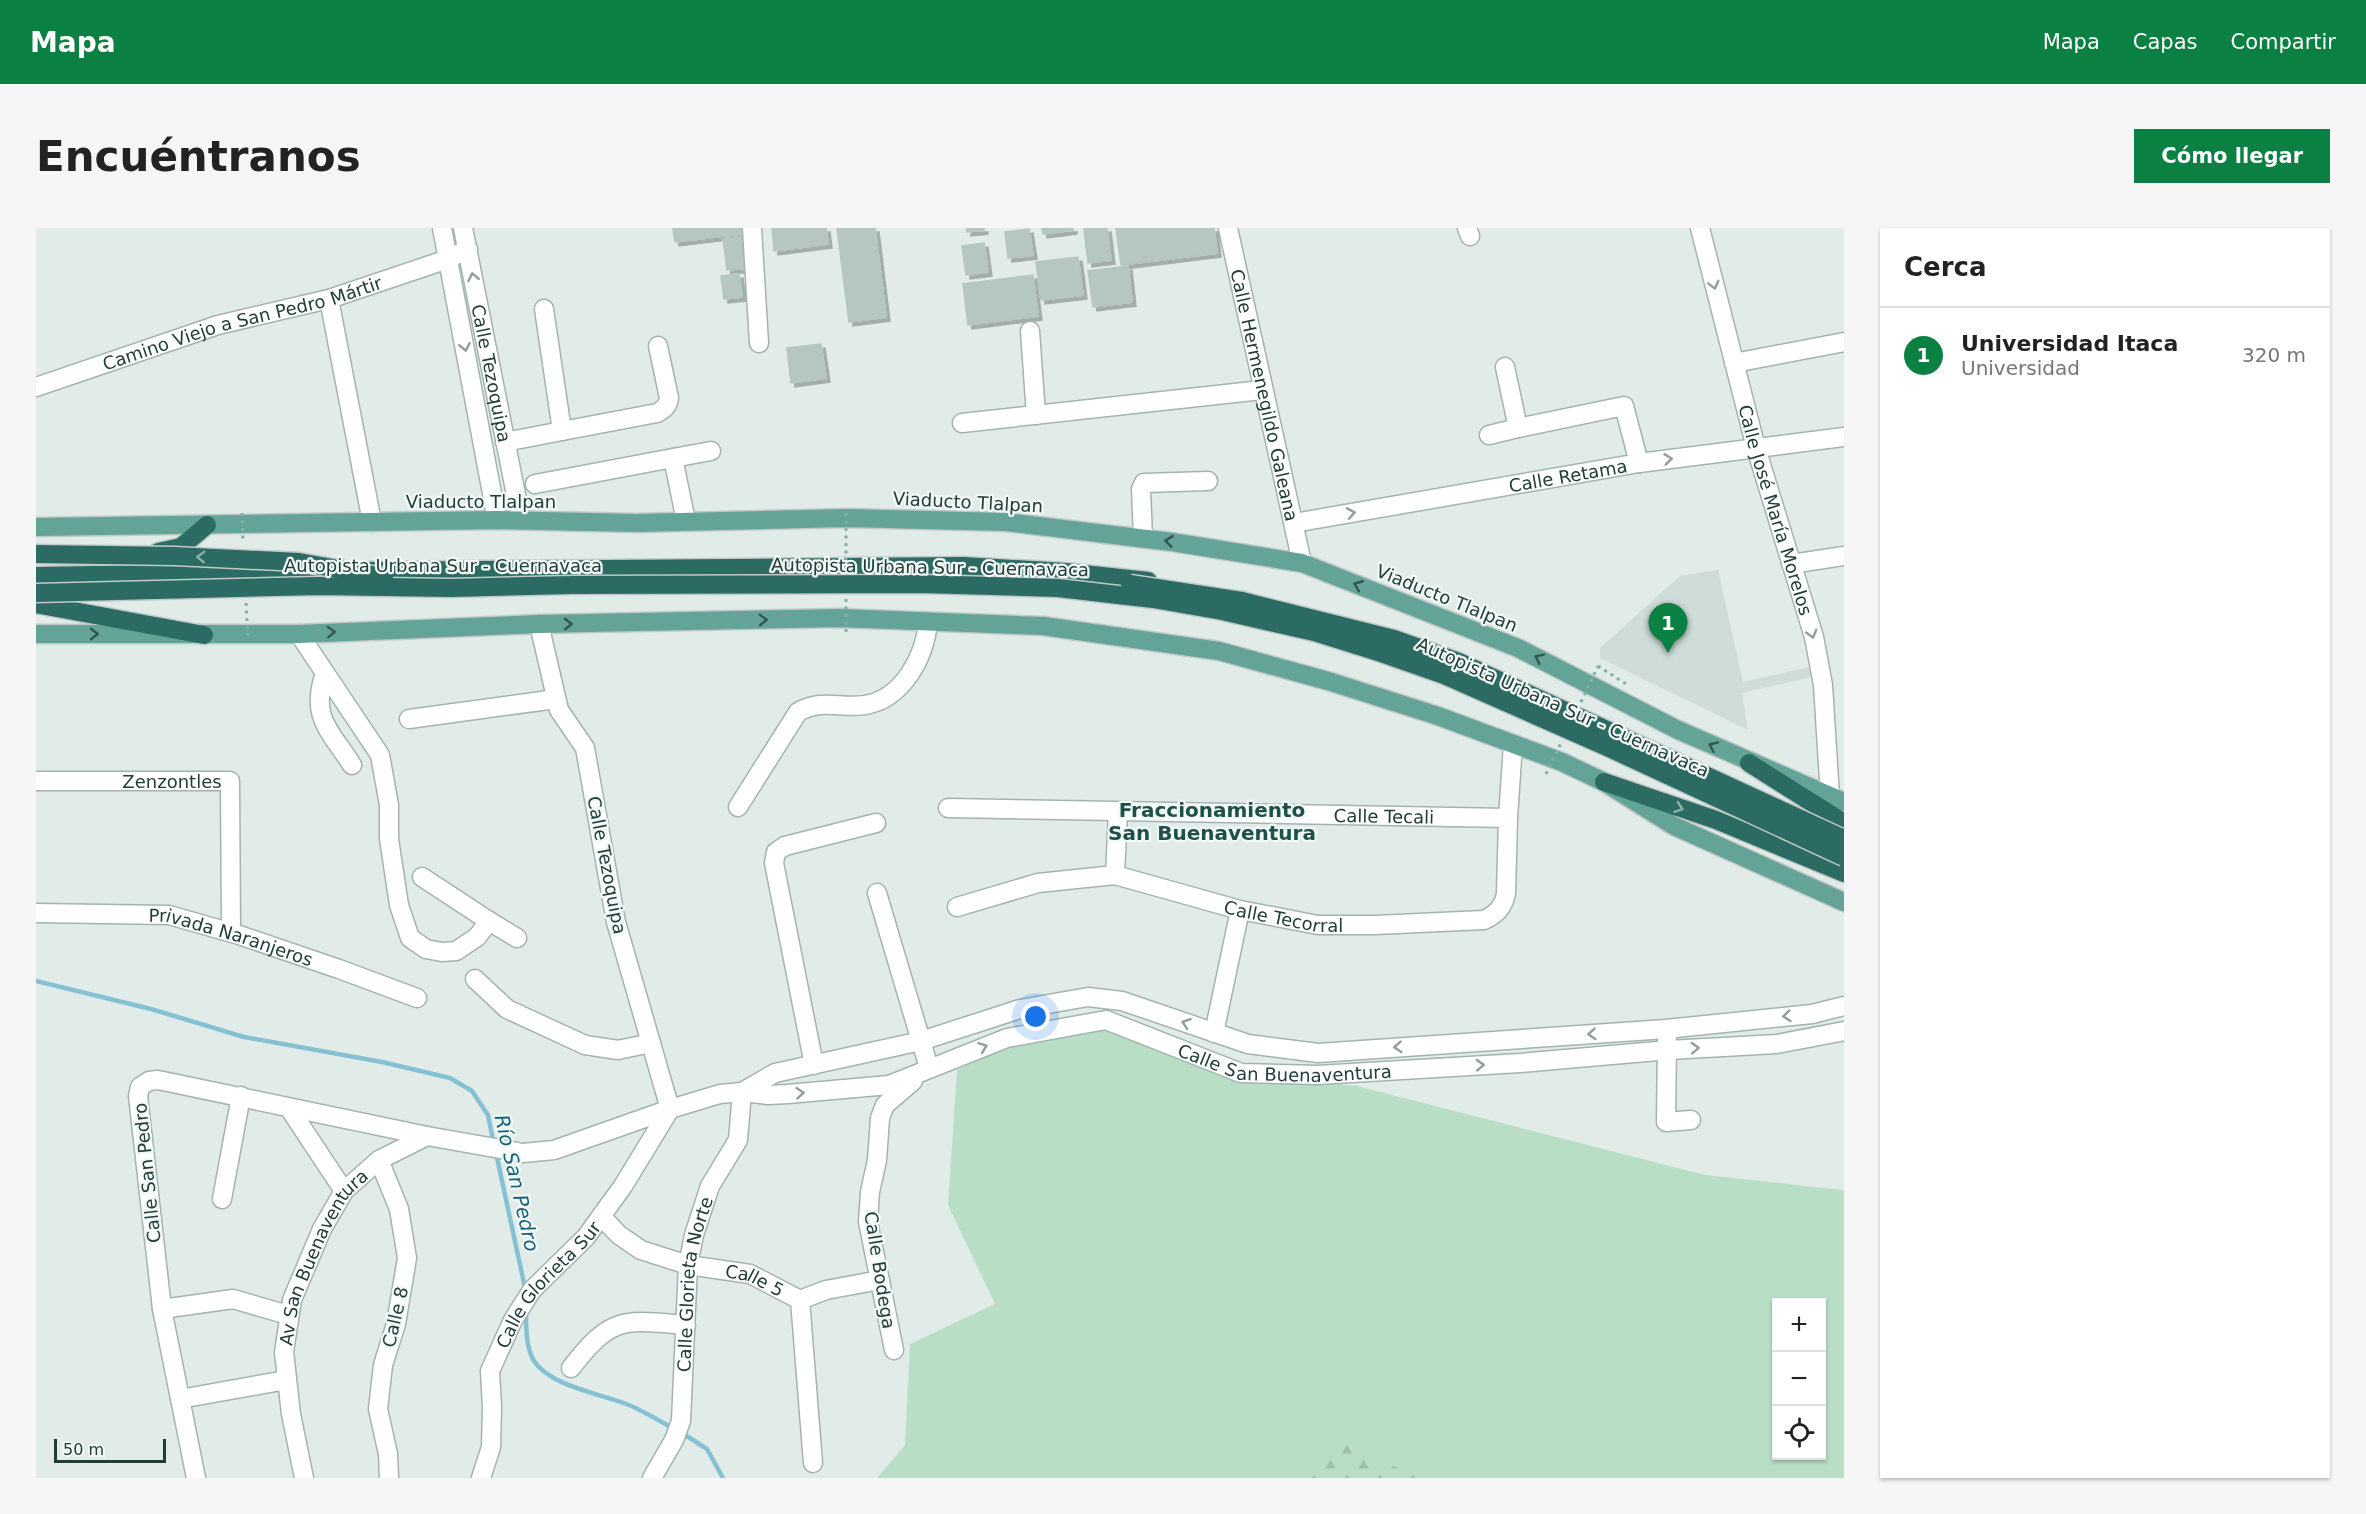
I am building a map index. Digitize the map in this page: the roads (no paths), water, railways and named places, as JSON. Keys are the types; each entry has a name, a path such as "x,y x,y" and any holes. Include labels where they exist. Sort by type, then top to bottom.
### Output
{"highway":[{"path":"36,566 166,552 180,547 207,525"},
{"path":"36,554 175,556 299,562 384,577"},
{"path":"36,576 172,572 963,566 1065,572 1165,583 1254,596 1394,636 1495,677 1844,838"},
{"name":"Autopista Urbana Sur - Cuernavaca","path":"36,581 924,573 1064,577 1155,586 1242,601 1394,639 1459,662 1844,838"},
{"name":"Autopista Urbana Sur - Cuernavaca","path":"36,593 318,586 451,588 572,585 921,584 1058,588 1153,599 1222,611 1314,632 1381,652 1444,675 1607,747 1844,859"},
{"path":"36,598 158,595 966,592 1047,594 1114,600 1256,625 1314,638 1465,690 1844,859"},
{"path":"36,604 204,635"},
{"path":"1749,763 1844,823"},
{"path":"1604,782 1716,820 1844,873"}],"main road":[{"name":"Viaducto Tlalpan","path":"36,527 497,520 637,523 846,518 1006,522 1143,538 1302,562 1518,648 1678,730 1749,763 1837,799"},
{"path":"36,634 299,634 539,624 840,618 1043,626 1219,651 1328,681 1438,716 1562,762 1604,782 1674,826 1844,902"}],"street":[{"name":"Calle Tezoquipa","path":"442,228 497,520"},
{"name":"Calle Tezoquipa","path":"463,228 521,520"},
{"path":"753,228 759,343"},
{"name":"Calle Hermenegildo Galeana","path":"1228,228 1262,390 1302,562"},
{"name":"Calle José María Morelos","path":"1700,228 1756,448 1814,637 1823,685 1837,799"},
{"name":"Camino Viejo a San Pedro Mártir","path":"36,387 218,326 329,299 448,259 468,249"},
{"path":"329,299 372,522"},
{"path":"544,309 562,431"},
{"path":"1030,331 1036,415"},
{"path":"1734,363 1844,342"},
{"path":"505,442 657,413 664,409 668,405 669,398 658,346"},
{"path":"1506,367 1518,428"},
{"path":"962,423 1262,390"},
{"path":"1489,435 1624,406 1639,463"},
{"name":"Calle Retama","path":"1294,523 1639,463 1844,437"},
{"path":"534,484 711,451"},
{"path":"673,458 686,521"},
{"path":"1143,538 1141,489 1144,483 1208,481"},
{"path":"1791,564 1844,556"},
{"path":"738,807 798,712 811,705 866,705 891,694 916,664 926,640 928,622"},
{"name":"Calle Tezoquipa","path":"539,624 559,710 585,748 616,921 670,1109"},
{"path":"299,634 380,755 389,804 389,839 399,905 410,938 426,949 442,952 456,951 477,937 489,921"},
{"path":"325,673 318,694 320,715 352,765"},
{"path":"409,718 556,699"},
{"path":"1508,818 1514,744"},
{"name":"Zenzontles","path":"36,781 230,781 231,933"},
{"name":"Calle Tecali","path":"948,808 1508,818"},
{"path":"957,907 1038,883 1115,875 1118,812"},
{"name":"Calle Tecorral","path":"1115,875 1240,910 1318,925 1484,920 1494,915 1504,904 1508,818"},
{"path":"814,1065 774,863 776,852 785,846 876,823"},
{"path":"422,877 517,938"},
{"path":"877,893 929,1068"},
{"name":"Calle San Buenaventura","path":"1214,1033 1240,910"},
{"name":"Privada Naranjeros","path":"36,913 169,915 339,969 417,998"},
{"path":"475,979 507,1010 585,1045 618,1050 651,1043"},
{"name":"Calle San Buenaventura","path":"741,1092 775,1073 921,1041 1020,1009 1088,997 1122,1001 1248,1044 1318,1053 1666,1029 1812,1014 1844,1006"},
{"path":"1812,1014 1842,1034"},
{"name":"Calle San Buenaventura","path":"670,1109 720,1095 741,1092 768,1095 889,1084 1007,1038 1106,1020 1241,1073 1318,1075 1777,1044 1842,1034"},
{"path":"1666,1029 1669,1050 1666,1122 1691,1120"},
{"name":"Calle Bodega","path":"894,1350 868,1222 870,1192 877,1160 880,1118 885,1105 929,1068"},
{"name":"Calle San Pedro","path":"196,1478 162,1309 138,1096 140,1087 149,1081 158,1080 427,1136"},
{"name":"Calle Glorieta Norte","path":"652,1478 674,1440 681,1421 688,1265 694,1235 710,1186 738,1140 741,1092"},
{"path":"222,1199 241,1096"},
{"path":"289,1108 344,1191"},
{"path":"427,1136 523,1153 554,1150 670,1109"},
{"name":"Calle Glorieta Sur","path":"481,1478 491,1447 490,1371 513,1320 532,1290 586,1237 623,1186 670,1109"},
{"name":"Av San Buenaventura","path":"304,1478 286,1380 284,1352 292,1300 322,1229 344,1191 379,1160 427,1136"},
{"name":"Calle 8","path":"379,1160 399,1209 407,1258 396,1324 383,1365 378,1409 388,1454 389,1478"},
{"name":"Calle 5","path":"601,1216 620,1235 641,1250 688,1265 750,1274 800,1300 826,1290 880,1280"},
{"path":"162,1309 233,1299 288,1315"},
{"path":"800,1300 813,1463"},
{"path":"571,1368 586,1348 612,1326 635,1321 686,1325"},
{"path":"180,1399 286,1380"}],"waterway":[{"name":"Río San Pedro","path":"36,981 151,1009 244,1037 382,1062 450,1078 472,1091 488,1115 494,1145"},
{"name":"Río San Pedro","path":"496,1153 525,1288"},
{"name":"Río San Pedro","path":"526,1312 529,1350 534,1361 542,1370 578,1389 629,1405 674,1429"},
{"name":"Río San Pedro","path":"682,1433 707,1449 723,1478"}],"place":[{"name":"Universidad Itaca","path":"1668,653"}],"district":[{"name":"Fraccionamiento San Buenaventura","path":"1212,822"}]}
